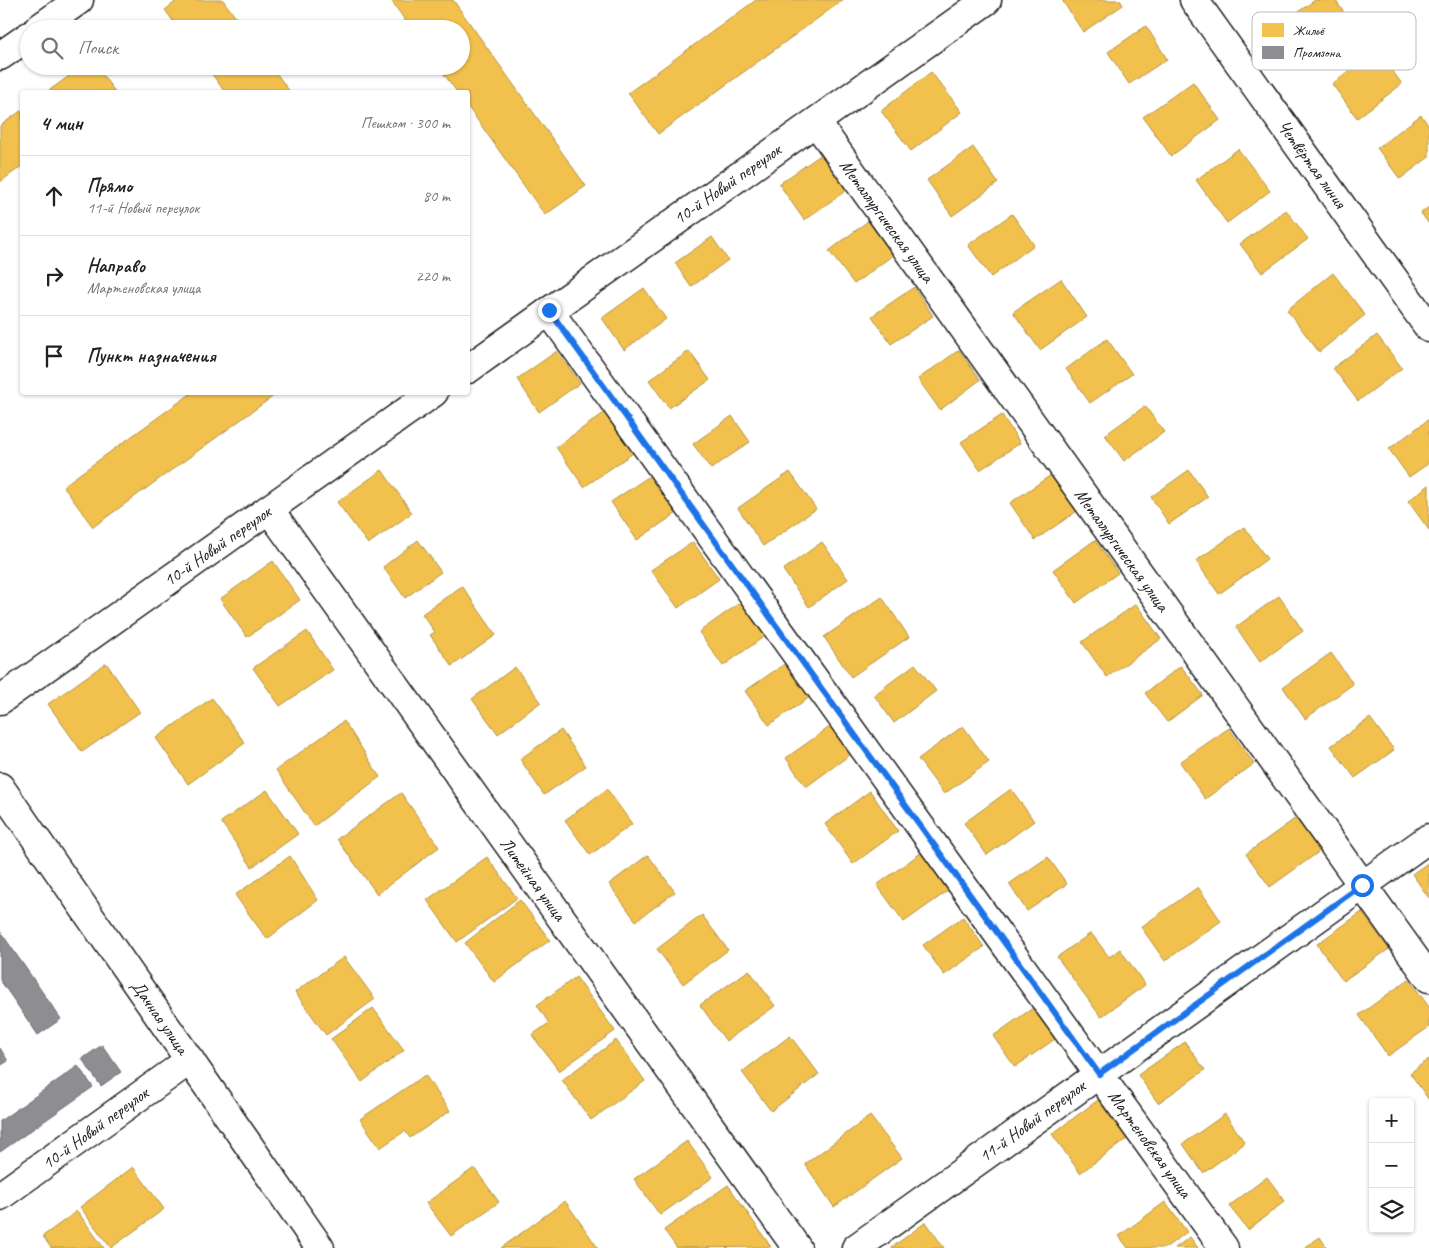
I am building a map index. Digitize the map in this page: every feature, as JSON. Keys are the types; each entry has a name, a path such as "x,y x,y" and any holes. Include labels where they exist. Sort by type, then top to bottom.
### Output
{"street":[{"path":"51,20 79,0"},
{"name":"10-й Новый переулок","path":"470,368 987,0"},
{"name":"Четвёртая линия","path":"1194,0 1429,328"},
{"path":"0,56 20,42"},
{"name":"Металлургическая улица","path":"816,122 1429,978"},
{"name":"Мартеновская улица","path":"549,310 1224,1248"},
{"name":"10-й Новый переулок","path":"0,700 430,395"},
{"name":"Литейная улица","path":"269,509 797,1248"},
{"name":"Дачная улица","path":"0,787 320,1248"},
{"name":"11-й Новый переулок","path":"856,1248 1429,838"},
{"name":"10-й Новый переулок","path":"0,1196 190,1060"}],"building: Жильё":[{"path":"178,0 223,0 237,20 172,20 165,10"},
{"path":"391,0 453,0 467,20 405,20"},
{"path":"756,0 843,0 658,134 628,93"},
{"path":"1062,0 1120,0 1123,5 1083,32"},
{"path":"1315,0 1335,0 1344,12 1298,12"},
{"path":"470,24 586,186 545,215 470,110 470,90 456,90 445,75 470,75"},
{"path":"1146,26 1167,59 1129,84 1108,52"},
{"path":"1351,70 1392,70 1402,84 1357,118 1332,84"},
{"path":"931,72 962,112 911,151 881,111"},
{"path":"71,75 103,75 114,90 50,90"},
{"path":"213,75 278,75 289,90 224,90"},
{"path":"1193,82 1220,120 1171,156 1143,117"},
{"path":"20,111 20,167 0,182 0,126"},
{"path":"1421,115 1429,126 1429,157 1400,179 1377,148"},
{"path":"973,147 998,183 952,216 927,180"},
{"path":"1238,149 1270,191 1227,223 1196,180"},
{"path":"822,154 847,190 804,220 779,184"},
{"path":"1429,207 1429,224 1421,213"},
{"path":"1286,210 1308,239 1262,273 1240,244"},
{"path":"1012,214 1034,245 991,277 968,245"},
{"path":"868,221 893,255 854,284 829,251"},
{"path":"712,237 728,260 691,287 675,263"},
{"path":"1333,273 1365,315 1319,352 1287,310"},
{"path":"1061,279 1087,317 1040,350 1013,312"},
{"path":"914,287 933,316 891,344 872,316"},
{"path":"644,288 666,319 624,350 602,318"},
{"path":"1377,335 1402,368 1358,401 1333,368"},
{"path":"1107,339 1132,374 1090,403 1066,369"},
{"path":"959,350 980,380 940,410 918,379"},
{"path":"557,351 580,383 539,412 517,379"},
{"path":"689,351 710,380 669,408 649,380"},
{"path":"189,395 275,395 93,527 63,486"},
{"path":"1145,406 1164,432 1124,461 1105,435"},
{"path":"607,411 636,451 584,487 556,447"},
{"path":"1002,415 1020,443 980,470 961,442"},
{"path":"732,416 750,442 711,469 693,444"},
{"path":"1429,419 1429,463 1409,477 1389,449"},
{"path":"382,470 412,513 368,544 337,502"},
{"path":"1189,470 1208,497 1169,524 1151,497"},
{"path":"790,472 816,509 763,546 738,508"},
{"path":"651,475 677,513 637,540 611,502"},
{"path":"1051,475 1077,511 1035,540 1010,503"},
{"path":"1429,485 1429,530 1408,501"},
{"path":"1244,527 1267,559 1219,594 1196,561"},
{"path":"418,540 441,572 405,598 383,567"},
{"path":"1095,540 1118,573 1076,603 1053,570"},
{"path":"693,542 719,579 678,608 651,570"},
{"path":"822,542 848,579 809,607 783,570"},
{"path":"273,561 300,600 247,637 220,599"},
{"path":"462,586 496,635 452,666 430,635 435,632 422,614"},
{"path":"1279,596 1303,631 1260,662 1236,627"},
{"path":"882,597 909,637 851,677 824,637"},
{"path":"741,602 765,636 723,666 699,632"},
{"path":"1136,604 1161,639 1107,677 1082,642"},
{"path":"307,631 333,670 280,706 253,668"},
{"path":"1331,653 1353,684 1305,719 1283,687"},
{"path":"106,663 140,712 82,752 48,704"},
{"path":"786,663 810,697 769,725 745,691"},
{"path":"915,664 936,691 894,723 874,695"},
{"path":"1181,666 1203,695 1167,722 1145,693"},
{"path":"515,667 541,702 498,734 472,699"},
{"path":"212,698 245,743 188,784 156,738"},
{"path":"1370,718 1394,750 1355,778 1331,746"},
{"path":"344,721 380,777 314,826 276,770"},
{"path":"831,726 851,754 806,787 786,758"},
{"path":"963,726 989,762 944,794 918,759"},
{"path":"1229,728 1254,764 1205,799 1180,762"},
{"path":"561,730 586,766 544,795 520,759"},
{"path":"607,789 632,824 590,855 565,820"},
{"path":"1011,789 1034,821 987,855 964,823"},
{"path":"267,790 298,834 252,867 221,822"},
{"path":"870,791 898,831 853,864 825,824"},
{"path":"401,793 439,847 377,894 337,839"},
{"path":"1296,818 1320,851 1270,887 1246,854"},
{"path":"922,852 949,890 904,922 877,885"},
{"path":"648,855 675,892 636,921 609,884"},
{"path":"290,856 318,900 267,939 235,895"},
{"path":"487,857 517,898 457,942 427,900"},
{"path":"1048,857 1067,884 1027,911 1009,884"},
{"path":"1429,862 1429,898 1412,874"},
{"path":"1198,887 1221,921 1165,961 1141,927"},
{"path":"520,900 550,940 494,982 465,943"},
{"path":"1362,912 1389,949 1343,981 1317,944"},
{"path":"702,915 728,950 683,984 657,949"},
{"path":"963,917 984,947 944,975 923,945"},
{"path":"1091,933 1109,957 1120,949 1145,985 1101,1017 1057,957"},
{"path":"344,957 375,999 326,1035 295,992"},
{"path":"749,970 775,1006 726,1041 700,1005"},
{"path":"576,977 615,1031 559,1071 532,1035 549,1023 537,1005"},
{"path":"1409,979 1429,1007 1429,1027 1388,1056 1359,1015"},
{"path":"373,1008 404,1050 362,1082 331,1039"},
{"path":"1033,1008 1055,1039 1015,1067 993,1036"},
{"path":"790,1036 819,1074 771,1111 742,1072"},
{"path":"616,1040 645,1081 591,1120 562,1080"},
{"path":"1185,1042 1205,1070 1158,1103 1138,1075"},
{"path":"1429,1059 1429,1100 1410,1073"},
{"path":"425,1075 450,1111 410,1138 405,1131 380,1148 360,1119"},
{"path":"1098,1100 1127,1139 1080,1173 1052,1134"},
{"path":"1225,1114 1245,1143 1203,1173 1183,1144"},
{"path":"870,1116 902,1158 834,1207 805,1164"},
{"path":"687,1141 713,1177 660,1215 634,1179"},
{"path":"133,1167 164,1209 111,1248 80,1207"},
{"path":"474,1168 499,1202 451,1236 426,1203"},
{"path":"1267,1177 1285,1201 1248,1230 1229,1206"},
{"path":"728,1185 771,1247 677,1248 664,1230"},
{"path":"565,1201 598,1248 501,1248"},
{"path":"1165,1202 1187,1232 1165,1248 1128,1248 1119,1236"},
{"path":"77,1211 104,1248 51,1248 43,1236"},
{"path":"926,1222 944,1248 891,1248"},
{"path":"1190,1237 1198,1248 1175,1248"},
{"path":"1320,1237 1327,1248 1304,1248"}],"building: Промзона":[{"path":"0,931 61,1019 38,1035 0,980"},
{"path":"102,1045 121,1072 101,1086 82,1059"},
{"path":"0,1048 8,1061 0,1066"},
{"path":"78,1066 93,1087 0,1152 0,1121"}],"route":[{"path":"549,310 1099,1074 1362,885"}]}
